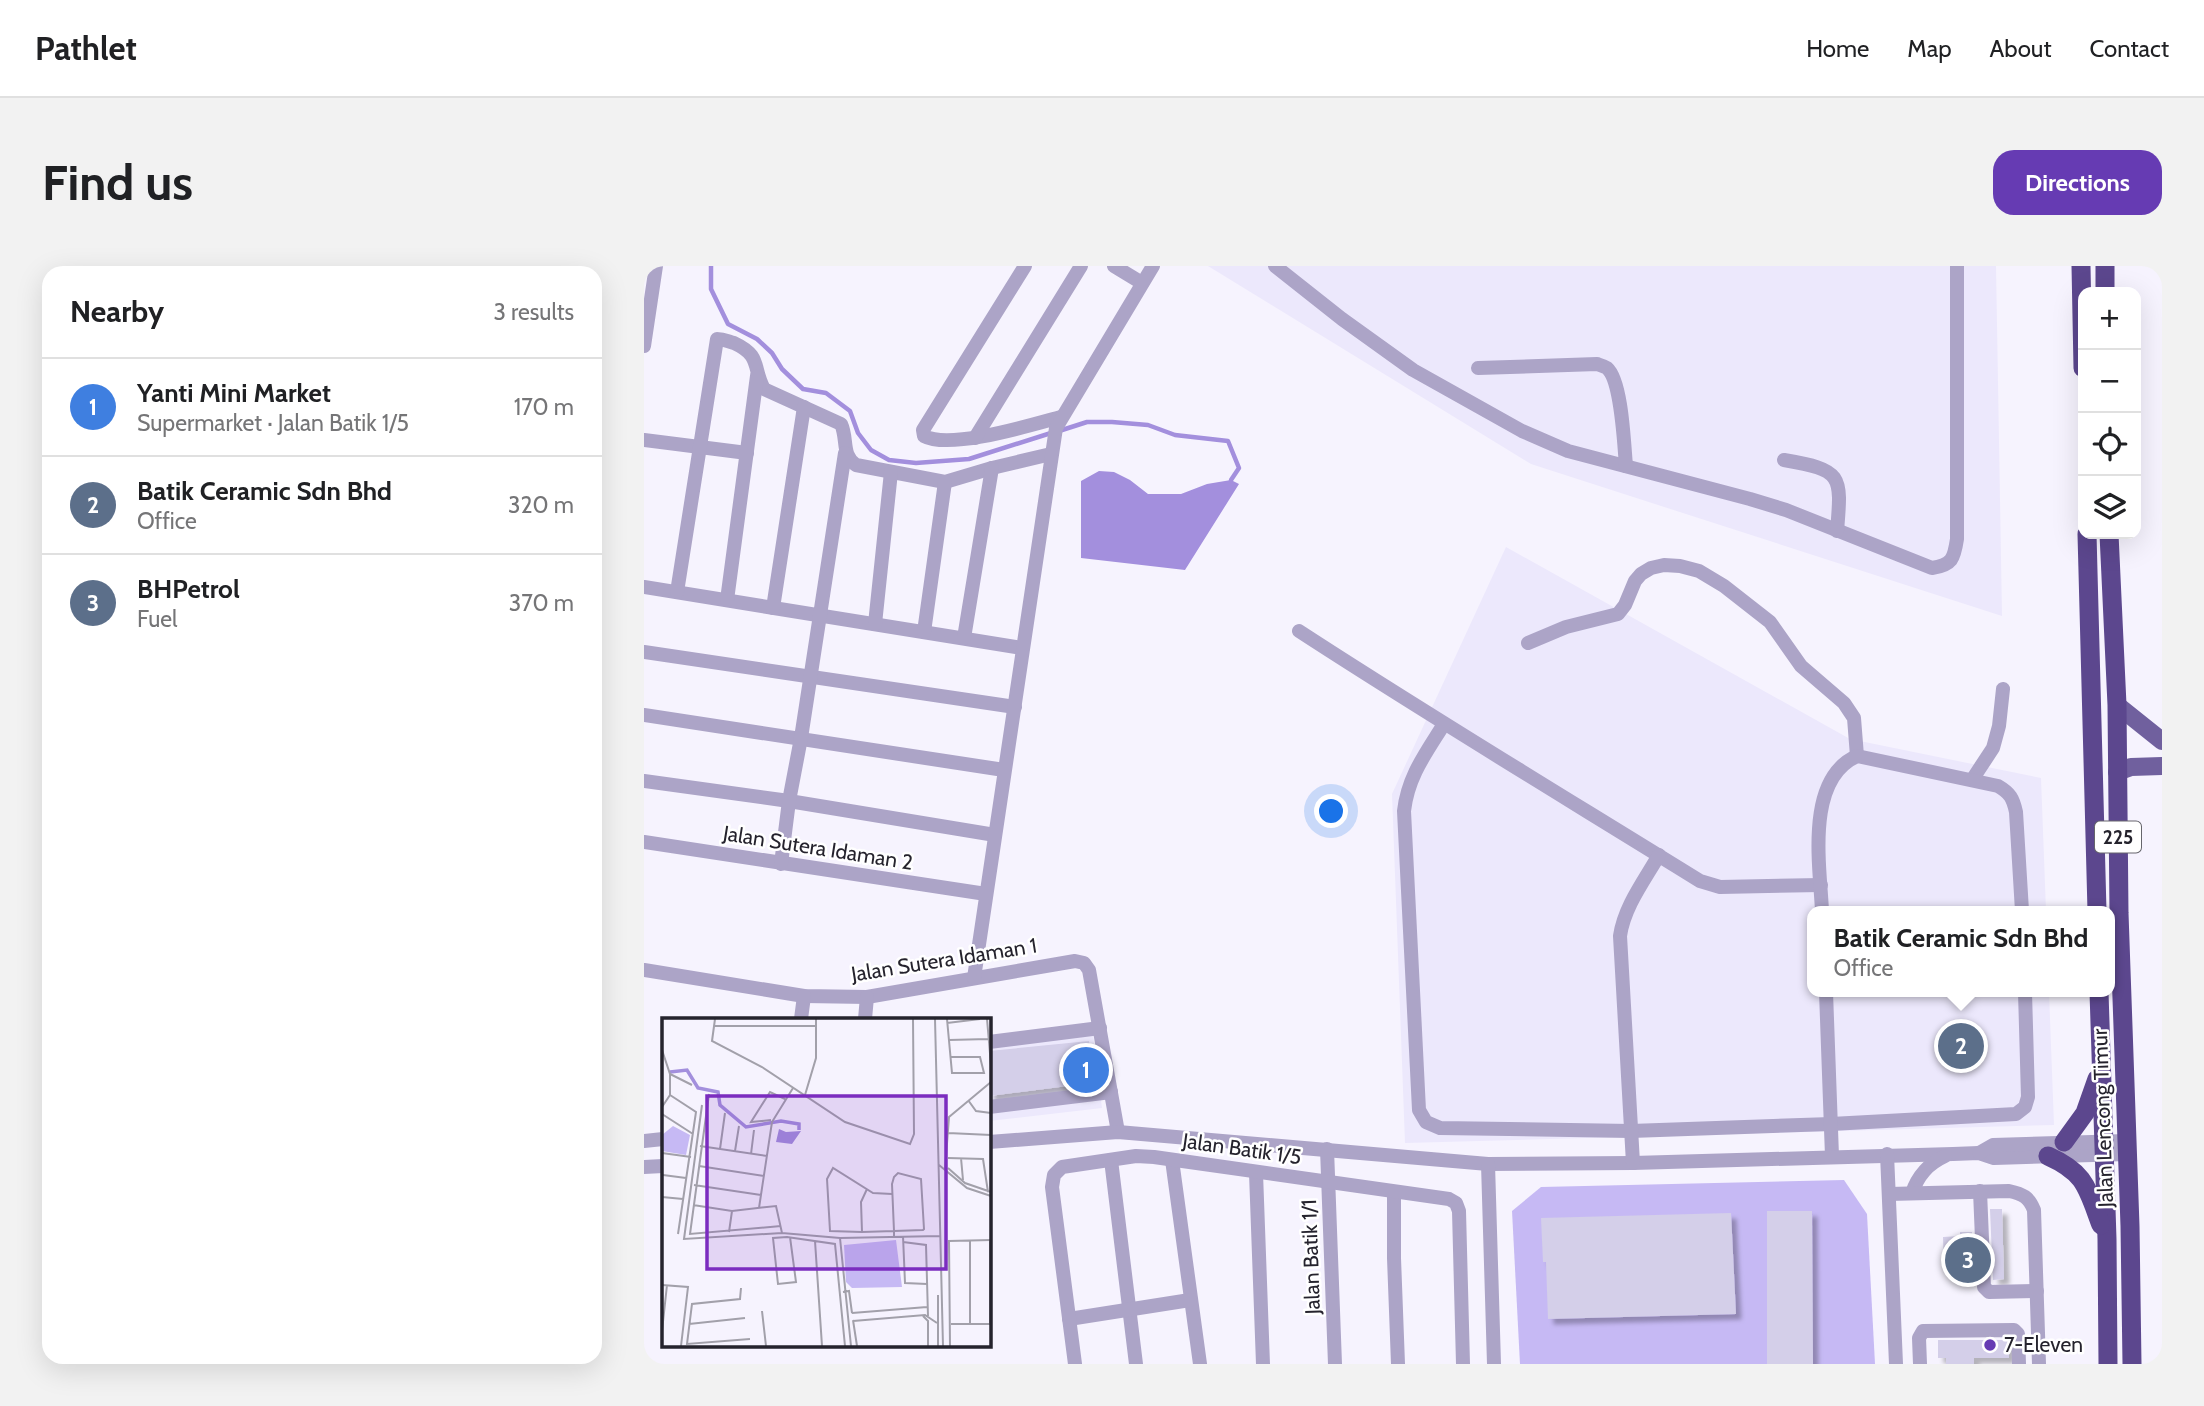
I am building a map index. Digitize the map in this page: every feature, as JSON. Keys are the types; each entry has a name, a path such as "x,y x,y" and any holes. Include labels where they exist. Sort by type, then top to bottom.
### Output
{"highway":[{"path":"2081,266 2083,350"},
{"path":"2105,266 2105,287"},
{"name":"225","path":"2087,539 2096,906"},
{"name":"Jalan Lencong Timur","path":"2109,539 2117,705 2132,1364"},
{"name":"Jalan Lencong Timur","path":"2099,997 2108,1364"},
{"path":"2064,1142 2085,1113 2101,1069"},
{"path":"2048,1156 2076,1172 2090,1196 2107,1239"}],"main road":[{"path":"2117,705 2160,735"},
{"path":"2117,772 2131,767 2162,766"}],"street":[{"path":"644,346 656,266"},
{"path":"1025,266 923,430 923,436 930,440 1055,435"},
{"path":"975,439 1081,266"},
{"path":"1114,266 1142,283"},
{"path":"974,978 1055,435 1153,266"},
{"path":"1275,266 1413,370 1522,431 1568,451 1751,499 1932,568 1945,566 1951,560 1957,539 1957,266"},
{"path":"677,592 717,339 722,338 751,354 764,389 841,424 843,430 845,453 781,863"},
{"path":"1478,368 1597,364 1605,367 1612,375 1620,402 1626,466"},
{"path":"727,600 758,373"},
{"path":"773,608 804,407"},
{"path":"845,453 856,465 945,482 992,468 1055,435"},
{"path":"644,440 747,453"},
{"path":"1784,460 1825,468 1837,480 1840,496 1837,531"},
{"path":"964,638 992,468"},
{"path":"875,624 891,472"},
{"path":"925,632 945,482"},
{"path":"1528,643 1566,627 1618,614 1625,605 1635,581 1651,568 1664,565 1699,571 1724,586 1770,622 1801,667 1844,703 1854,718 1857,756"},
{"path":"644,587 1023,648"},
{"path":"1299,631 1444,724 1700,881 1720,887 1821,885"},
{"path":"644,652 1015,707"},
{"path":"1972,780 1993,748 1999,726 2003,689"},
{"path":"644,715 1004,770"},
{"path":"1444,724 1412,776 1406,792 1404,811 1419,1110 1426,1122 1440,1128 1631,1131 2016,1114 2025,1107 2028,1097 2025,997"},
{"path":"1822,906 1819,826 1821,806 1839,768 1857,756 1998,786 2012,796 2021,862 2022,906"},
{"path":"644,781 789,801 995,835"},
{"name":"Jalan Sutera Idaman 2","path":"644,842 986,894"},
{"path":"1633,1163 1620,936 1626,912 1659,855"},
{"name":"Jalan Sutera Idaman 1","path":"644,970 804,996 867,997 1075,961 1084,963 1089,970 1100,1028"},
{"path":"801,1018 804,996"},
{"path":"865,1018 867,997"},
{"path":"1826,997 1832,1156"},
{"path":"990,1042 1100,1028 1118,1132"},
{"path":"990,1107 1111,1092"},
{"path":"990,1142 1118,1132 1488,1164 1633,1163 1887,1154 1979,1153 1994,1158 2127,1148"},
{"path":"644,1141 662,1139"},
{"path":"1979,1153 1993,1145 2064,1142 2103,1148"},
{"name":"Jalan Batik 1/1","path":"1327,1149 1335,1364"},
{"path":"1887,1154 1896,1364"},
{"path":"1912,1193 1925,1168 1953,1154"},
{"name":"Jalan Batik 1/5","path":"1074,1364 1052,1187 1054,1175 1062,1167 1136,1156 1449,1199 1459,1211 1463,1364"},
{"path":"1111,1160 1136,1364"},
{"path":"1172,1160 1200,1364"},
{"path":"1488,1164 1494,1364"},
{"path":"644,1167 662,1166"},
{"path":"1256,1172 1263,1364"},
{"path":"1980,1191 1983,1287 1989,1292 2037,1291"},
{"path":"1889,1194 2009,1191 2029,1199 2034,1210 2039,1364"},
{"path":"1394,1192 1398,1364"},
{"path":"1069,1319 1190,1300"},
{"path":"1920,1364 1919,1338 1923,1331 2014,1329 2018,1334 2019,1364"}],"shaded area":[{"path":"1208,266 1996,266 2002,616 1531,464"},
{"path":"1099,471 1114,472 1148,494 1181,494 1207,484 1231,480 1239,484 1185,570 1081,558 1081,481"},
{"path":"1506,547 1850,739 2041,778 2046,906 1807,906 1807,997 2049,997 2054,1125 1405,1143 1392,794"},
{"path":"1093,1034 1102,1108 990,1121 990,1046"},
{"path":"1844,1180 1867,1214 1875,1364 1520,1364 1512,1211 1541,1187"}],"building":[{"path":"1089,1041 1093,1074 1083,1084 990,1096 990,1051"},
{"path":"1990,1209 2002,1209 2004,1279 1993,1280"},
{"path":"1767,1211 1812,1211 1813,1364 1767,1364"},
{"path":"1731,1213 1736,1314 1548,1319 1541,1218"},
{"path":"1960,1232 1972,1232 1973,1263 1961,1263 1961,1268 1944,1269 1943,1237 1960,1236"},
{"path":"1938,1340 2009,1340 2009,1358 1974,1358 1974,1364 1946,1364 1946,1358 1938,1358"}],"waterway":[{"path":"711,266 711,289 728,324 757,339 803,389 826,393 850,411 858,433 871,450 889,460 916,463 969,459 1051,433"},
{"path":"1059,431 1087,422 1112,422 1148,425 1175,435 1228,441 1239,468 1231,480"}],"place":[{"name":"Batik Ceramic Sdn Bhd","path":"1961,1046"},
{"name":"Yanti Mini Market","path":"1086,1070"},
{"name":"BHPetrol","path":"1968,1260"},
{"name":"7-Eleven","path":"1990,1345"}]}
